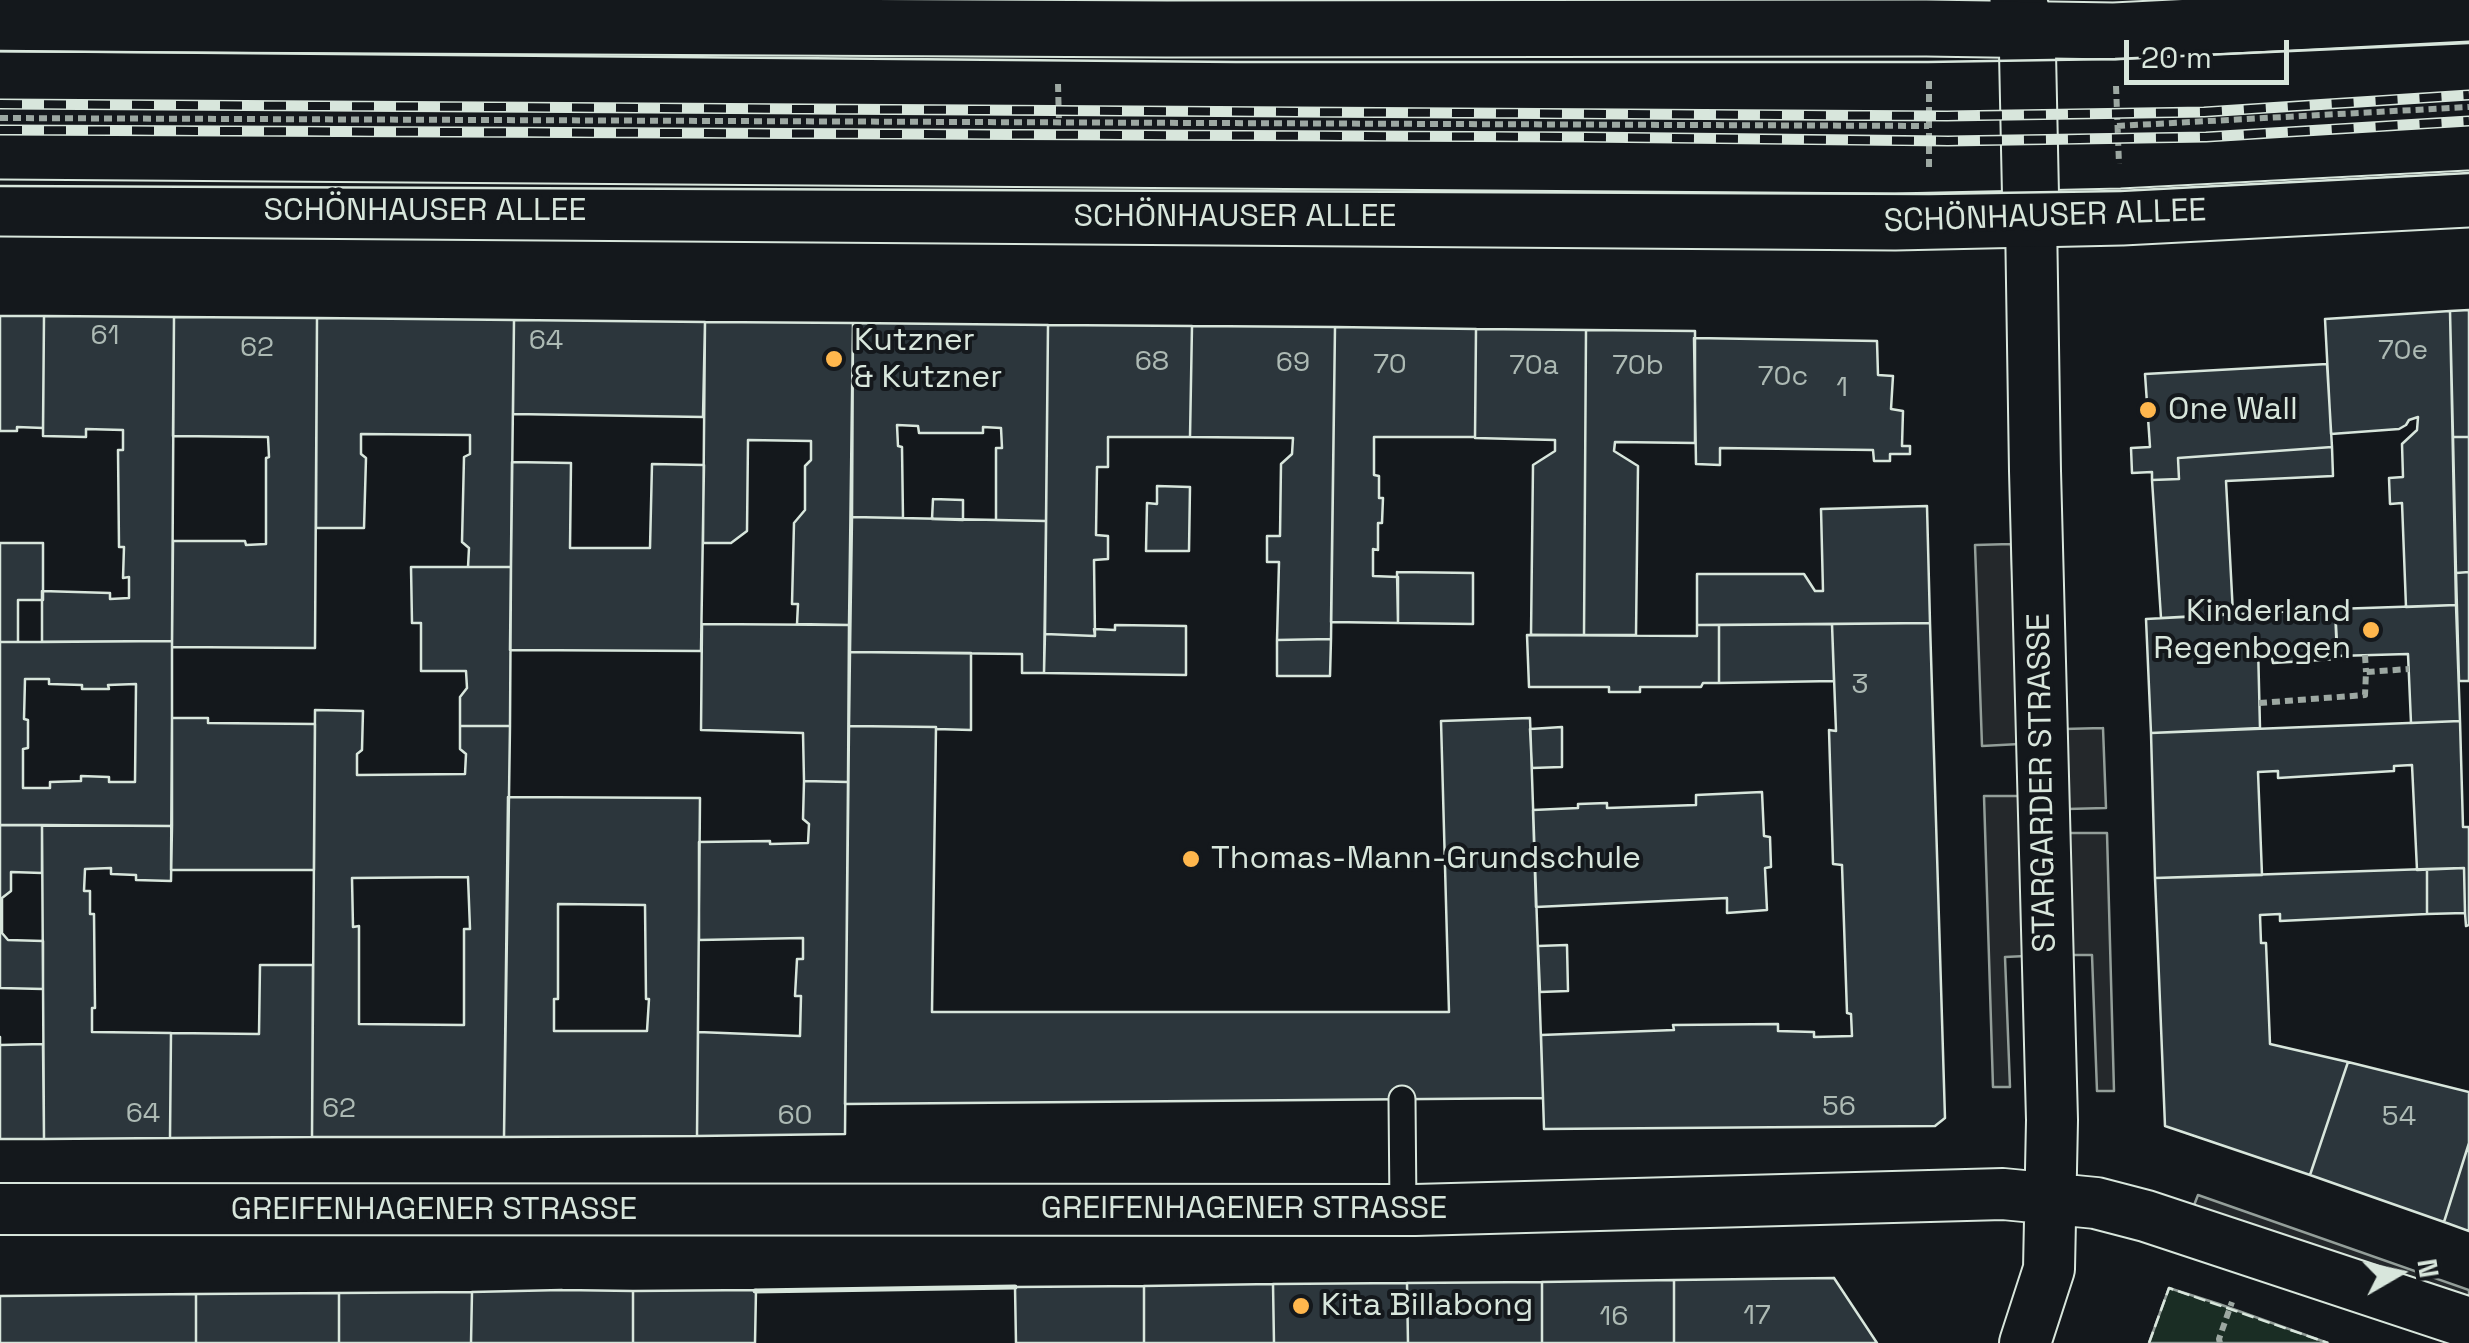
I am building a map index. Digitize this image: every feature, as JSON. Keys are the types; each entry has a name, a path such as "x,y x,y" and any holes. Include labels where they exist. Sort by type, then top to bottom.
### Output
{"main road":[{"path":"0,23 1167,14 2023,15 2153,30 2469,13"},
{"path":"2023,15 2031,220"},
{"name":"SCHÖNHAUSER ALLEE","path":"0,208 1895,222 2031,220 2469,199"}],"street":[{"name":"STARGARDER STRASSE","path":"2024,1343 2049,1269 2052,1120 2031,220"},
{"name":"GREIFENHAGENER STRASSE","path":"0,1208 1403,1210 2003,1194 2096,1203 2182,1227 2469,1322"}],"lane":[{"path":"1402,1099 1403,1210"}],"path":[{"path":"1058,74 1058,123"},
{"path":"1928,74 1929,178"},
{"path":"2116,75 2119,174"},
{"path":"2117,126 2469,107"},
{"path":"0,118 1929,126"},
{"path":"2259,703 2365,695 2365,655"},
{"path":"2366,672 2409,669"},
{"path":"2220,1343 2230,1308"}],"green space":[{"path":"2169,1288 2219,1304 2328,1343 2149,1343"}],"shaded area":[{"path":"2011,544 2020,744 1982,746 1975,545"},
{"path":"2103,728 2106,808 2067,809 2064,729"},
{"path":"1984,796 2020,796 2026,956 2005,957 2010,1087 1993,1087"},
{"path":"2068,833 2107,833 2114,1091 2097,1091 2092,955 2071,955"},
{"path":"2198,1195 2469,1290 2469,1310 2191,1213"}],"building":[{"path":"2469,310 2469,437 2453,437 2450,311"},
{"path":"2450,311 2456,605 2406,607 2402,503 2390,504 2389,478 2403,477 2402,444 2417,430 2418,417 2399,429 2331,434 2325,319"},
{"path":"0,316 44,316 43,428 0,431"},
{"path":"44,316 174,317 172,641 42,642 42,591 110,593 110,599 129,598 129,577 123,578 124,547 119,547 118,450 123,450 123,430 86,429 86,437 43,436"},
{"path":"174,317 317,318 315,648 172,647 173,541 266,544 269,457 268,437 173,436"},
{"path":"317,318 514,320 511,567 468,567 469,548 462,542 464,457 470,454 470,435 361,434 361,454 366,458 364,528 316,528"},
{"path":"514,320 705,322 703,417 513,414"},
{"path":"705,322 853,323 849,625 797,624 798,604 792,604 794,523 805,510 805,466 811,460 811,441 748,440 747,531 731,543 703,543"},
{"path":"853,323 1048,325 1046,521 996,520 996,448 1002,448 1001,428 983,427 983,433 919,433 918,426 897,425 898,446 902,447 903,518 852,517"},
{"path":"1048,325 1192,326 1190,437 1108,437 1108,467 1097,467 1096,535 1108,536 1108,559 1094,560 1095,636 1045,634"},
{"path":"1192,326 1335,327 1331,639 1277,640 1279,562 1267,562 1267,536 1280,536 1281,464 1292,454 1293,438 1190,437"},
{"path":"1335,327 1476,329 1475,437 1374,437 1374,475 1379,476 1379,498 1383,498 1378,550 1373,549 1373,576 1398,577 1398,623 1331,622"},
{"path":"1476,329 1586,330 1584,635 1531,635 1533,465 1555,451 1555,440 1475,438"},
{"path":"1586,330 1695,331 1695,443 1615,442 1614,451 1638,466 1636,635 1584,635"},
{"path":"1694,338 1877,341 1878,375 1893,376 1891,409 1903,411 1902,446 1910,446 1910,454 1890,454 1890,461 1874,461 1873,450 1720,448 1720,465 1696,464"},
{"path":"2327,364 2332,447 2178,458 2179,479 2152,480 2152,472 2132,473 2131,448 2150,447 2145,374"},
{"path":"2453,437 2469,437 2469,572 2456,573"},
{"path":"2332,447 2333,476 2226,481 2233,614 2161,618 2152,480 2179,479 2178,458"},
{"path":"512,462 571,463 570,548 650,548 652,464 704,465 701,651 510,650"},
{"path":"1157,486 1190,487 1189,551 1146,551 1147,503 1157,504"},
{"path":"933,499 963,500 963,520 932,519"},
{"path":"1927,506 1930,623 1697,625 1697,574 1804,574 1815,591 1823,591 1821,509"},
{"path":"852,517 1046,521 1044,673 1022,673 1022,654 850,652"},
{"path":"0,543 43,543 43,600 18,600 18,642 0,642"},
{"path":"411,567 511,567 510,726 460,726 460,697 467,688 466,671 421,671 421,623 412,623"},
{"path":"1397,572 1473,573 1473,624 1398,623"},
{"path":"2469,572 2469,681 2459,681 2456,573"},
{"path":"2456,605 2460,721 2411,723 2408,654 2337,656 2335,609"},
{"path":"2335,609 2338,659 2273,663 2269,643 2258,645 2260,728 2151,733 2146,619"},
{"path":"1930,623 1945,1118 1935,1126 1544,1129 1541,1035 1674,1030 1673,1025 1778,1024 1778,1031 1814,1032 1814,1037 1852,1036 1851,1014 1847,1013 1842,865 1833,864 1829,730 1836,731 1832,624"},
{"path":"702,624 849,625 848,782 804,781 803,733 701,730"},
{"path":"1832,624 1834,681 1719,683 1719,625"},
{"path":"1115,625 1186,626 1186,675 1044,673 1045,634 1095,636 1094,629 1115,630"},
{"path":"1697,625 1719,625 1719,683 1703,683 1701,687 1640,687 1640,692 1609,692 1609,687 1529,687 1527,635 1697,636"},
{"path":"1331,639 1330,676 1277,676 1277,640"},
{"path":"172,641 172,826 0,825 0,642","holes":["25,679 49,679 49,684 82,685 82,689 136,684 135,782 81,776 81,781 50,782 50,788 23,788 23,749 28,748"]},
{"path":"850,652 971,653 971,730 849,726"},
{"path":"315,710 363,711 357,775 465,774 466,754 460,749 460,726 510,726 504,1137 312,1137","holes":["468,877 470,929 464,929 464,1025 359,1024 359,926 353,927 352,878"]},
{"path":"172,718 208,718 208,723 315,724 314,870 171,870"},
{"path":"1530,718 1543,1098 845,1104 849,726 936,727 932,1012 1449,1012 1441,721"},
{"path":"2460,721 2463,827 2469,827 2469,925 2466,926 2464,868 2417,870 2412,765 2394,766 2394,771 2278,778 2278,771 2258,772 2262,875 2155,878 2151,733"},
{"path":"1562,727 1562,767 1532,768 1530,729"},
{"path":"804,781 848,782 845,1134 697,1136 698,1032 800,1036 801,996 795,996 797,959 803,959 803,938 699,940 699,842 808,843 809,824 803,819"},
{"path":"1762,792 1764,836 1770,837 1771,867 1765,868 1767,910 1727,913 1727,898 1536,907 1533,810 1607,803 1607,808 1696,805 1696,795"},
{"path":"508,797 700,798 697,1136 504,1137","holes":["558,904 645,905 647,1031 554,1031"]},
{"path":"0,825 42,825 42,873 11,872 11,891 2,898 2,933 8,940 43,941 43,989 0,988"},
{"path":"42,825 172,826 171,881 136,880 136,875 111,874 111,868 85,869 84,891 90,891 90,914 94,914 92,1032 171,1033 170,1138 44,1139"},
{"path":"2464,868 2465,913 2427,914 2427,869"},
{"path":"2427,869 2427,914 2280,921 2280,914 2260,915 2261,943 2266,943 2270,1044 2348,1062 2310,1175 2165,1126 2155,878"},
{"path":"1567,945 1568,991 1540,992 1538,946"},
{"path":"260,965 313,965 312,1137 170,1138 171,1033 259,1034"},
{"path":"43,1044 44,1139 0,1139 0,1045"},
{"path":"2348,1062 2469,1092 2469,1143 2444,1222 2310,1175"},
{"path":"2469,1143 2469,1231 2444,1222"},
{"path":"1834,1278 1877,1343 1674,1343 1674,1280"},
{"path":"1674,1280 1674,1343 1542,1343 1542,1282"},
{"path":"1542,1282 1542,1343 1408,1343 1407,1283"},
{"path":"1407,1283 1408,1343 1274,1343 1273,1284"},
{"path":"1273,1284 1274,1343 1144,1343 1144,1286"},
{"path":"1144,1286 1144,1343 1016,1343 1015,1287"},
{"path":"756,1290 755,1343 633,1343 633,1291"},
{"path":"633,1291 633,1343 471,1343 472,1292"},
{"path":"472,1292 471,1343 339,1343 339,1293"},
{"path":"339,1293 339,1343 196,1343 196,1294"},
{"path":"196,1294 196,1343 0,1343 0,1296"}],"tram line":[{"path":"0,51 1236,62 1928,62 2115,59 2469,43"},
{"path":"0,186 1929,194 2120,191 2469,173"}],"railway":[{"path":"0,104 1947,116 2204,112 2469,95"},
{"path":"0,130 1948,141 2206,137 2469,121"}],"fence":[{"path":"2149,1343 2169,1288 2328,1343"}],"wall":[{"path":"755,1291 1015,1287"}],"place":[{"name":"Kutzner & Kutzner","path":"834,359"},
{"name":"One Wall","path":"2148,410"},
{"name":"Kinderland Regenbogen","path":"2371,630"},
{"name":"Thomas-Mann-Grundschule","path":"1191,859"},
{"name":"Kita Billabong","path":"1301,1306"}]}
